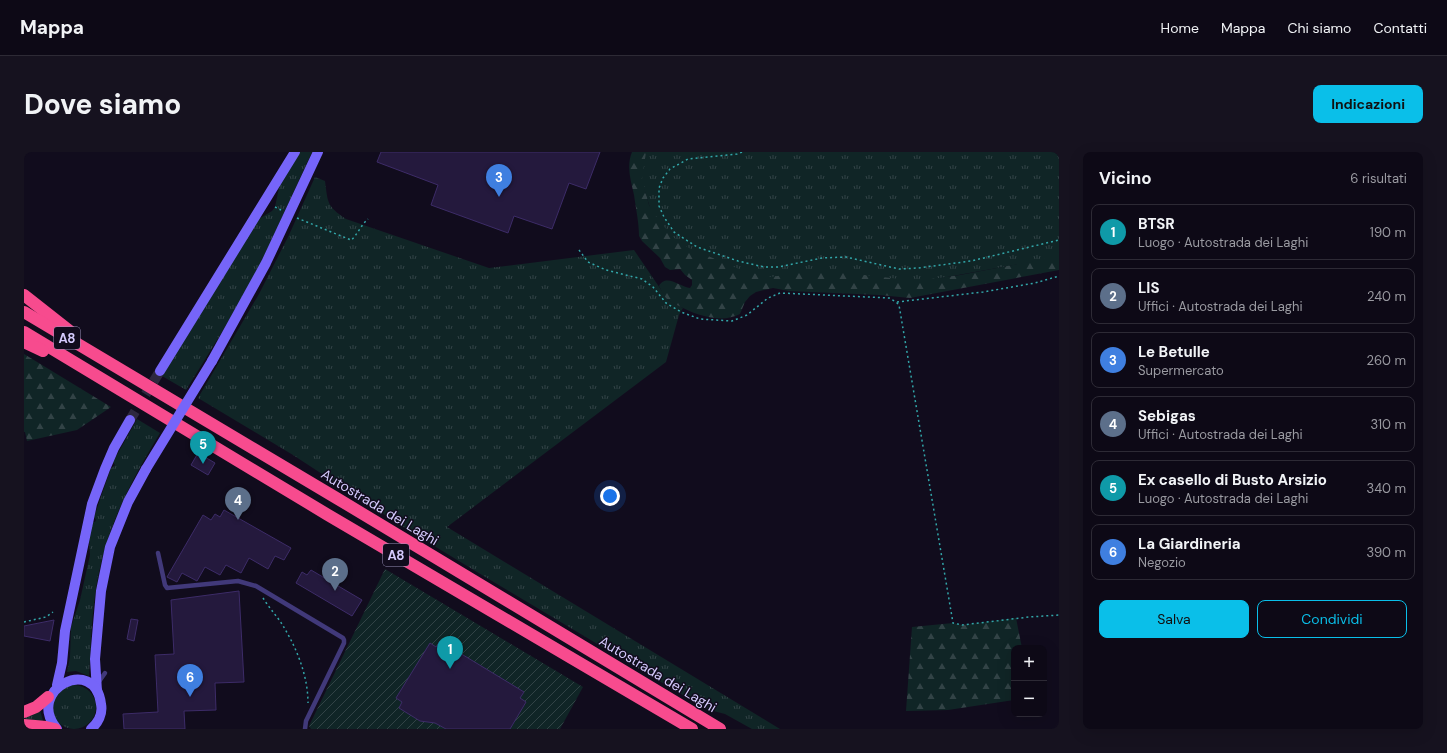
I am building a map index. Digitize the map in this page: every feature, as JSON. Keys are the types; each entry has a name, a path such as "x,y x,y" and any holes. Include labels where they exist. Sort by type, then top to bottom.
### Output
{"highway":[{"path":"24,295 110,363"},
{"name":"Autostrada dei Laghi","path":"24,312 720,729"},
{"name":"A8","path":"24,332 335,519 692,729"},
{"path":"24,342 101,379"},
{"path":"24,712 36,707 48,696"},
{"path":"24,725 46,726 56,729"}],"main road":[{"path":"160,371 295,152"},
{"path":"95,727 101,715 102,707 96,688 95,659 100,592 110,547 128,502 146,469 212,361 266,263 318,152"},
{"path":"57,685 62,663 64,631 92,504 108,462 130,420"},
{"path":"56,729 48,715 46,706 48,696 57,685 65,681 78,680 96,688"}],"lane":[{"path":"158,553 167,588 238,581 256,586 344,640 344,643 306,721 306,729"},
{"path":"96,688 105,673"}],"path":[{"path":"742,152 737,154 688,159 670,170 663,178 659,188 659,206 667,224 674,232 697,247 738,261 764,267 778,267 822,258 846,257 899,269 918,268 971,261 1059,240"},
{"path":"275,207 284,212"},
{"path":"297,218 351,240 354,239 358,231 368,219"},
{"path":"579,250 588,262 606,270 642,279 653,287 666,303 681,312 700,319 732,321 747,315 768,298 780,293 889,298 896,302 899,305 954,623 962,625 1059,615"},
{"path":"896,302 983,292 1035,283 1059,276"},
{"path":"256,586 280,621 298,657 306,680 308,701 306,721"},
{"path":"24,622 46,617 53,612"}],"green space":[{"path":"300,152 312,152 259,267 222,332 186,390 162,376 257,220 272,211 275,207 280,183"},
{"path":"632,152 646,152 642,179 649,205 658,220 676,240 689,248 739,269 757,274 771,277 810,271 829,271 917,281 960,275 1059,255 1059,270 910,298 879,295 789,291 773,288 756,292 750,296 745,302 740,314 733,317 717,318 701,315 667,299 659,286 662,282 669,281 690,288 692,285 692,280 680,269 670,270 665,267 660,258 642,241 639,236 629,163"},
{"path":"641,152 1059,152 1059,257 919,282 776,279 689,259 652,214 636,163"},
{"path":"315,177 325,181 330,204 335,211 346,219 489,268 634,250 668,300 683,308 679,315 666,362 447,527 780,729 752,729 725,714 706,709 408,530 293,455 198,398 259,294 289,235"},
{"path":"24,354 111,407 77,430 27,441 24,432"},
{"path":"137,419 160,433 137,472 118,511 104,552 94,606 89,676 76,671 67,672 70,657 71,627 80,600 90,555 89,538 92,522 95,522 96,520 94,517 111,468 115,465 113,462"},
{"path":"385,569 583,687 560,729 311,729 309,726"},
{"path":"1016,618 1021,645 1011,645 1011,700 948,710 906,711 912,627 953,623 962,625"},
{"path":"74,685 86,689 92,695 96,707 92,719 86,725 74,729 62,725 56,719 52,707 56,695 62,689"},
{"path":"40,710 43,721 24,722 24,718"}],"building":[{"path":"381,152 600,152 586,189 569,183 552,229 514,216 508,233 431,205 438,185 377,162"},
{"path":"198,453 215,463 208,475 191,465"},
{"path":"224,510 291,548 284,560 275,556 268,569 249,558 241,573 226,565 220,575 205,567 197,581 182,573 177,582 167,577 203,515 211,520 215,514 220,517"},
{"path":"311,570 362,600 352,616 296,583 302,572 307,575"},
{"path":"239,591 244,682 215,683 216,710 184,711 185,729 124,729 123,714 158,712 155,655 174,654 171,600"},
{"path":"131,619 138,620 134,641 127,639"},
{"path":"54,620 50,641 24,636 24,626"},
{"path":"440,641 524,692 520,698 526,702 510,729 446,729 435,723 420,721 399,708 402,702 396,698 430,643 436,647"}],"tunnel":[{"path":"130,420 160,371"}],"place":[{"name":"Le Betulle","path":"499,197"},
{"name":"Ex casello di Busto Arsizio","path":"203,464"},
{"name":"Sebigas","path":"238,520"},
{"name":"LIS","path":"335,591"},
{"name":"BTSR","path":"450,669"},
{"name":"La Giardineria","path":"190,697"}]}
